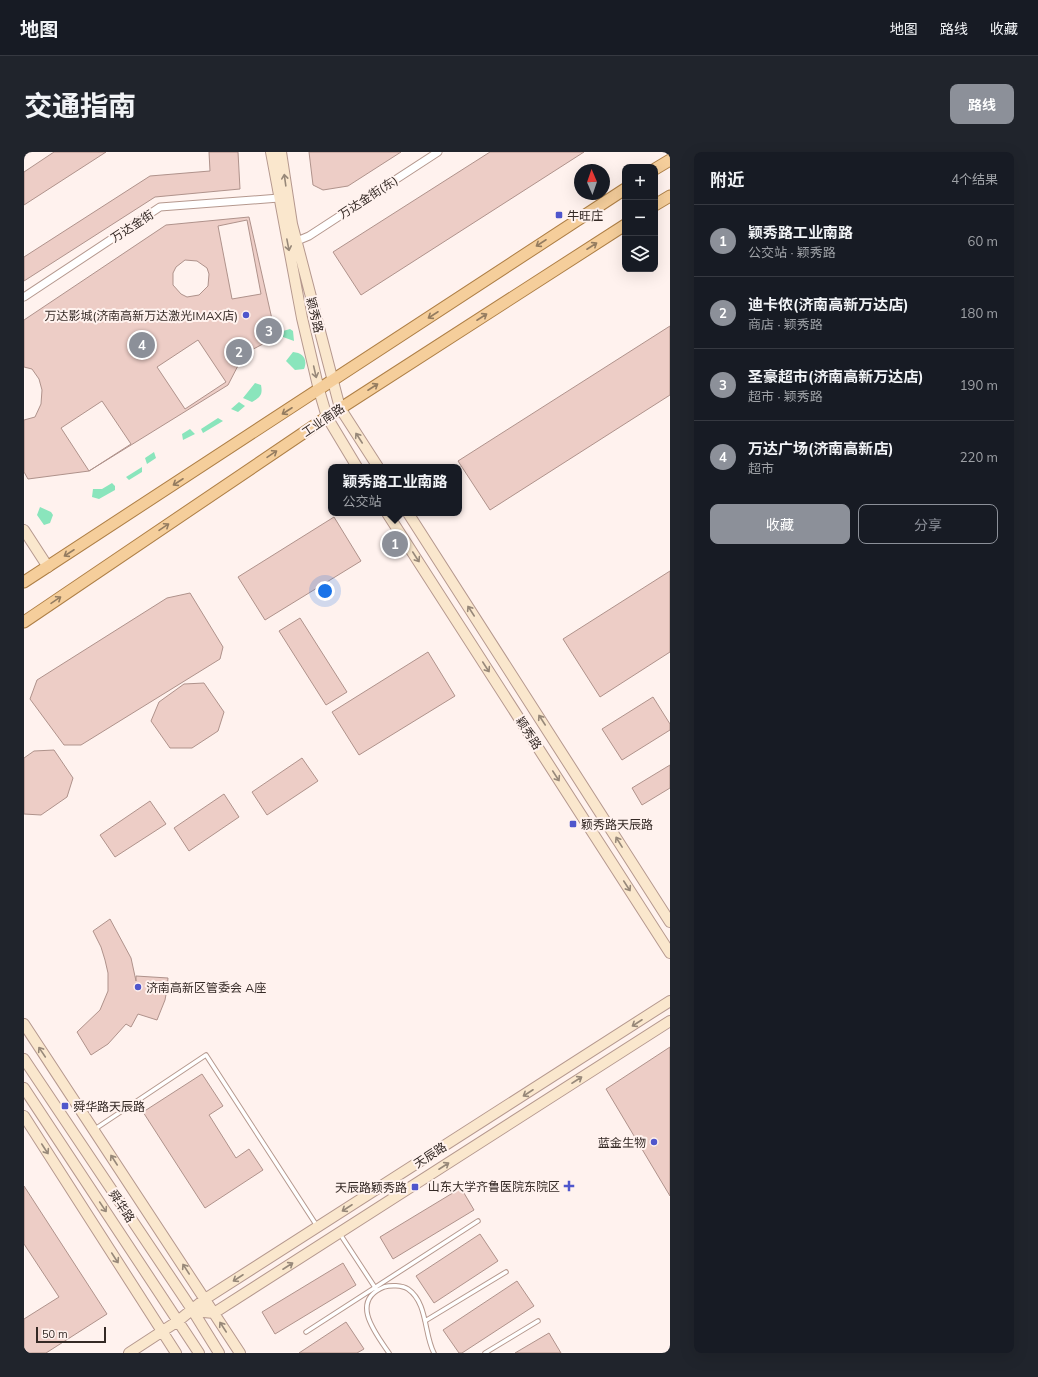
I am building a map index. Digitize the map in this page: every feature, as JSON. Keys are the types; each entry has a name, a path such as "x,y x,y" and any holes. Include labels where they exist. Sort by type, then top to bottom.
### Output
{"main road":[{"name":"颖秀路","path":"271,152 302,318 319,390 327,417 355,464"},
{"name":"颖秀路","path":"281,152 297,241 340,408 376,464"},
{"path":"658,167 670,160"},
{"path":"24,582 622,191"},
{"path":"658,203 670,196"},
{"name":"工业南路","path":"24,622 340,408 622,227"},
{"name":"颖秀路","path":"389,516 670,952"},
{"name":"颖秀路","path":"410,516 670,922"},
{"path":"24,530 48,566"},
{"name":"天辰路","path":"129,1353 193,1311 206,1300 670,1001"},
{"name":"天辰路","path":"214,1313 670,1021"},
{"path":"24,1024 240,1353"},
{"name":"舜华路","path":"24,1059 193,1311 219,1353"},
{"name":"舜华路","path":"24,1088 199,1353"},
{"path":"24,1116 176,1353"},
{"path":"193,1311 214,1313"}],"street":[{"name":"万达金街(东)","path":"297,241 309,236 438,152"},
{"name":"万达金街","path":"24,297 160,208 279,198"}],"lane":[{"path":"94,1129 206,1055 318,1228"},
{"path":"306,1332 376,1289 478,1221"},
{"path":"339,1233 376,1289"},
{"path":"426,1321 506,1272"},
{"path":"389,1353 370,1324 366,1311 370,1298 376,1289 392,1286 407,1288 415,1297 426,1321 434,1353"},
{"path":"486,1353 538,1321"}],"green space":[{"path":"290,329 293,331 294,341 283,337 283,331"},
{"path":"293,352 304,357 304,369 295,370 286,361"},
{"path":"255,383 261,385 262,391 259,397 252,402 243,398"},
{"path":"239,402 245,406 238,412 231,409"},
{"path":"218,418 223,421 203,433 201,429"},
{"path":"190,429 195,434 183,440 182,434"},
{"path":"154,452 156,458 147,464 145,458"},
{"path":"142,467 142,472 129,480 126,477"},
{"path":"112,483 115,486 115,490 99,499 92,497 93,489 102,489"},
{"path":"40,507 51,512 53,515 50,523 44,525 37,515"}],"building":[{"path":"54,152 106,152 24,205 24,172"},
{"path":"209,152 238,152 240,189 155,197 24,281 24,257 150,176 210,171"},
{"path":"309,152 401,152 348,186 323,190 313,185"},
{"path":"490,152 584,152 361,295 333,252"},
{"path":"249,217 276,337 244,354 228,385 89,471 28,479 24,472 24,420 35,417 41,404 42,390 39,379 32,369 24,367 24,320 166,225","holes":["185,260 197,261 207,268 209,274 208,286 199,295 187,297 181,294 173,285 173,273 176,267"]},
{"path":"247,220 261,294 232,299 218,226"},
{"path":"670,326 670,395 490,510 462,467 462,464 460,464 458,461"},
{"path":"198,340 226,382 185,409 157,367"},
{"path":"102,401 131,444 89,471 61,428"},
{"path":"334,517 361,561 265,620 238,577"},
{"path":"670,571 670,652 600,697 563,639"},
{"path":"190,593 223,647 220,659 81,745 64,745 30,699 37,680 167,598"},
{"path":"300,618 347,692 326,705 279,631"},
{"path":"428,652 455,696 359,755 332,712"},
{"path":"204,683 224,712 218,731 192,748 170,748 151,721 159,702 184,684"},
{"path":"653,697 670,724 670,730 622,760 602,729"},
{"path":"54,750 73,778 67,797 41,815 24,814 24,758 34,751"},
{"path":"302,758 318,781 267,815 252,792"},
{"path":"670,765 670,788 642,805 632,788"},
{"path":"224,794 239,817 189,851 174,828"},
{"path":"150,801 166,824 115,857 100,835"},
{"name":"济南高新区管委会 A座","path":"110,919 131,958 136,981 136,976 168,978 167,989 165,1000 157,1020 138,1014 131,1027 126,1024 108,1044 91,1055 77,1032 100,1010 108,991 108,973 105,960 101,947 93,931"},
{"name":"蓝金生物","path":"670,1047 670,1196 606,1089"},
{"path":"202,1074 223,1106 209,1115 236,1158 249,1149 263,1170 205,1208 143,1112"},
{"path":"24,1186 107,1314 46,1353 24,1353 24,1319 59,1297 24,1244"},
{"path":"461,1188 474,1210 393,1259 380,1237"},
{"path":"480,1234 498,1261 434,1303 416,1276"},
{"path":"343,1263 356,1285 275,1334 262,1312"},
{"path":"517,1281 534,1306 462,1353 459,1353 443,1330"},
{"path":"346,1322 364,1349 357,1353 299,1353"},
{"path":"549,1333 561,1353 515,1353"}],"place":[{"name":"牛旺庄","path":"559,215"},
{"name":"万达影城(济南高新万达激光IMAX店)","path":"246,315"},
{"name":"圣豪超市(济南高新万达店)","path":"269,331"},
{"name":"万达广场(济南高新店)","path":"142,345"},
{"name":"迪卡侬(济南高新万达店)","path":"239,352"},
{"name":"颖秀路工业南路","path":"395,544"},
{"name":"颖秀路天辰路","path":"573,824"},
{"name":"济南高新区管委会 A座","path":"138,987"},
{"name":"舜华路天辰路","path":"65,1106"},
{"name":"蓝金生物","path":"654,1142"},
{"name":"山东大学齐鲁医院东院区","path":"569,1186"},
{"name":"天辰路颖秀路","path":"415,1187"}]}
